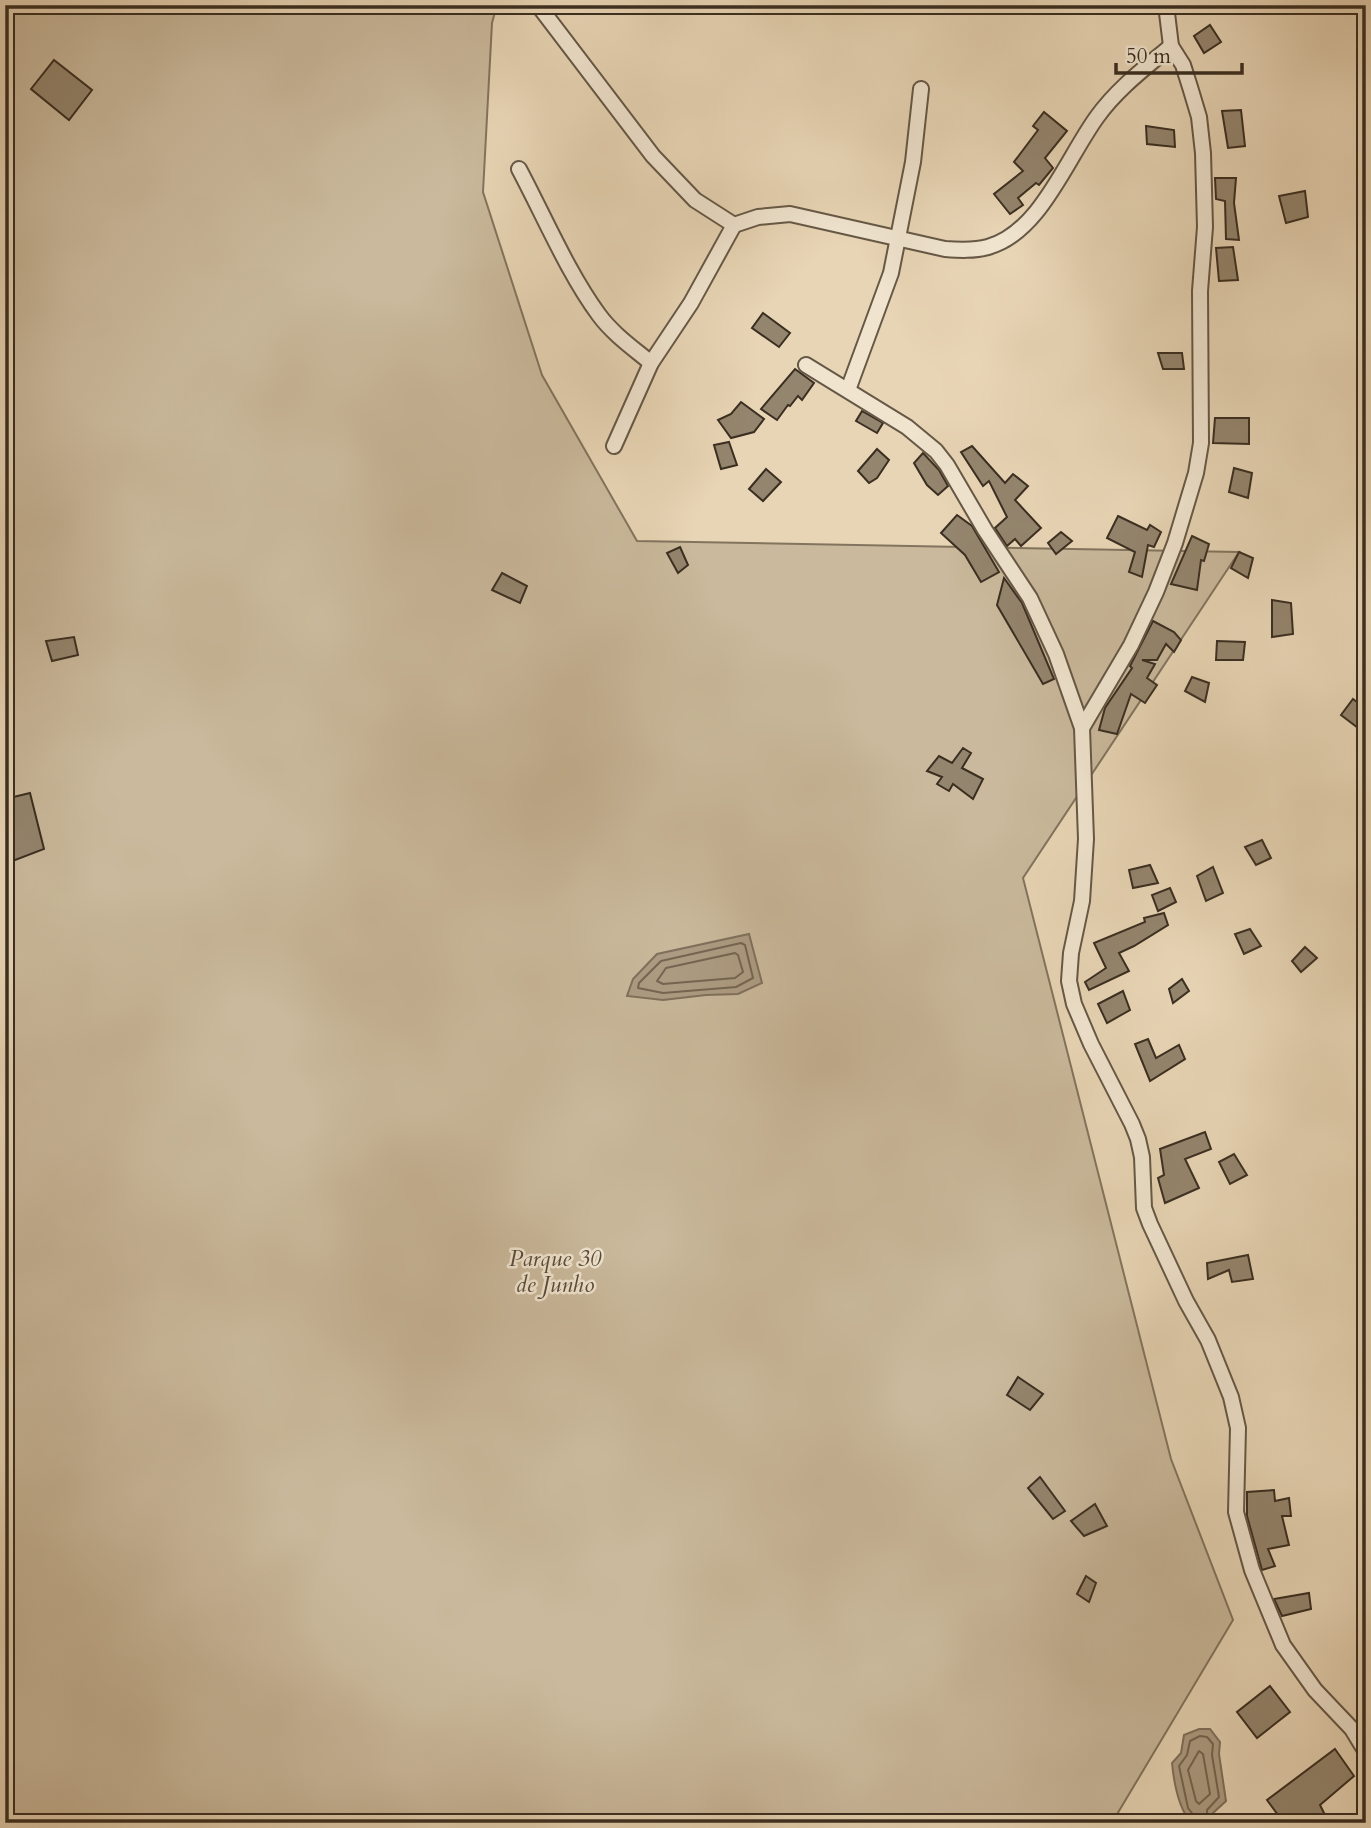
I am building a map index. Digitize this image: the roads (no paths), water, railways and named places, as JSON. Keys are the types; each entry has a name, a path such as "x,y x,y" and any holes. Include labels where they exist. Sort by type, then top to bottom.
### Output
{"street":[{"path":"538,5 662,166 695,200 734,225"},
{"path":"1082,728 1131,645 1156,592 1175,543 1196,473 1201,443 1200,291 1205,227 1203,153 1199,117 1183,65 1171,46 1166,5"},
{"path":"614,446 650,363 691,303 734,225 765,216 790,214 816,218 899,240 966,250 988,247 1010,237 1034,216 1096,118 1114,95 1171,46"},
{"path":"848,390 891,273 913,162 921,89"},
{"path":"519,169 600,316 650,363"},
{"path":"806,365 907,426 926,442 947,465 1044,625 1082,728 1086,839 1082,901 1071,953 1069,981 1074,1004 1132,1124 1142,1157 1143,1196 1150,1224 1186,1301 1208,1340 1231,1397 1238,1427 1236,1512 1252,1570 1283,1645 1315,1690 1352,1729 1366,1752"}],"water":[{"path":"749,934 762,983 738,994 663,1000 627,996 633,979 657,954"},
{"path":"1199,1729 1210,1729 1220,1742 1219,1754 1226,1801 1213,1813 1213,1823 1191,1823 1180,1803 1174,1779 1172,1763 1181,1753 1184,1735"}],"park label":[{"name":"Parque 30 de Junho","path":"555,1271"}]}
